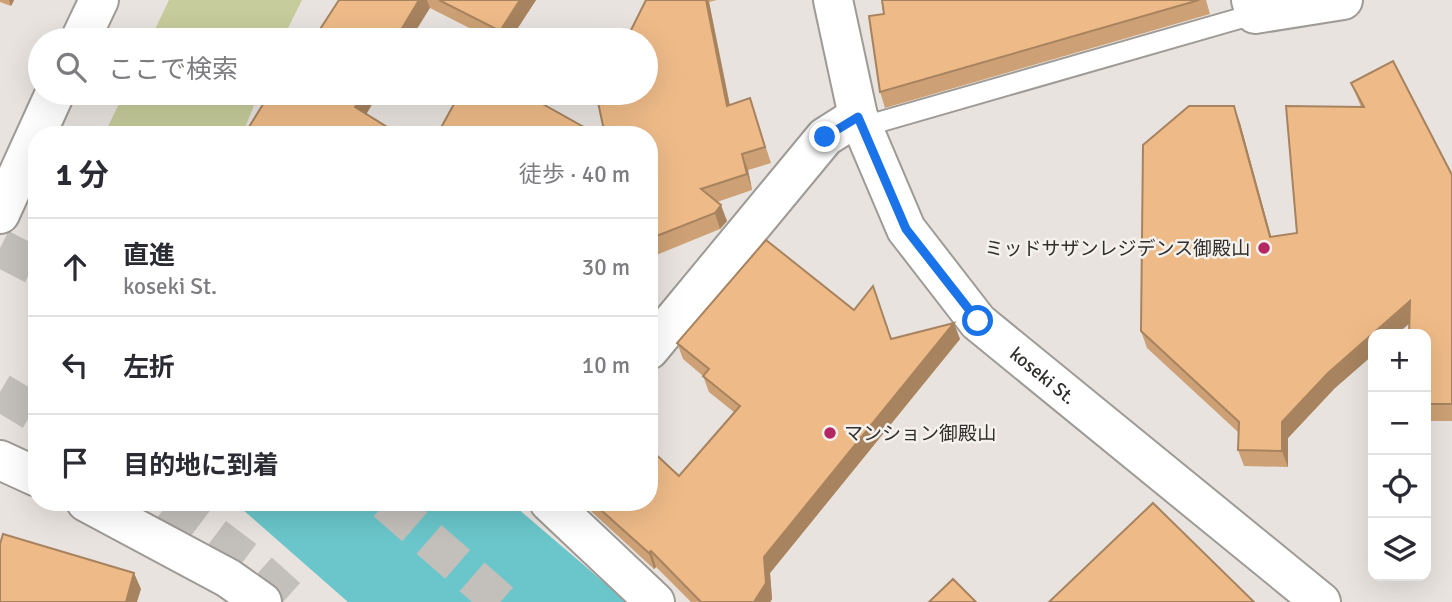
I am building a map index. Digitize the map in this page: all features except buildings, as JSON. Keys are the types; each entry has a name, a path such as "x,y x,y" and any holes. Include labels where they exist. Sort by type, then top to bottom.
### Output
{"street":[{"path":"86,28 99,0"},
{"name":"koseki St.","path":"833,0 860,122 906,229 978,321 1321,602"},
{"path":"1253,7 1343,0"},
{"path":"39,126 49,105"},
{"path":"658,339 825,137 860,122"},
{"path":"0,214 28,149"},
{"path":"0,460 28,473"},
{"path":"103,511 228,578 262,602"},
{"path":"559,511 655,602"}],"lane":[{"path":"860,122 1253,7"}],"green space":[{"path":"169,0 302,0 288,28 156,28"},
{"path":"118,105 254,105 246,126 108,126"}],"water":[{"path":"244,511 521,511 627,602 348,602"}],"pier":[{"path":"0,180 28,193 28,356 15,390 0,383"}],"tunnel":[{"path":"0,248 28,262"},
{"path":"0,392 28,409"},
{"path":"181,511 246,560 293,602"},
{"path":"396,511 501,602"}],"place":[{"name":"ミッドサザンレジデンス御殿山","path":"1264,248"},
{"name":"マンション御殿山","path":"830,433"}],"route":[{"path":"825,137 858,117 906,229 978,321"}]}
